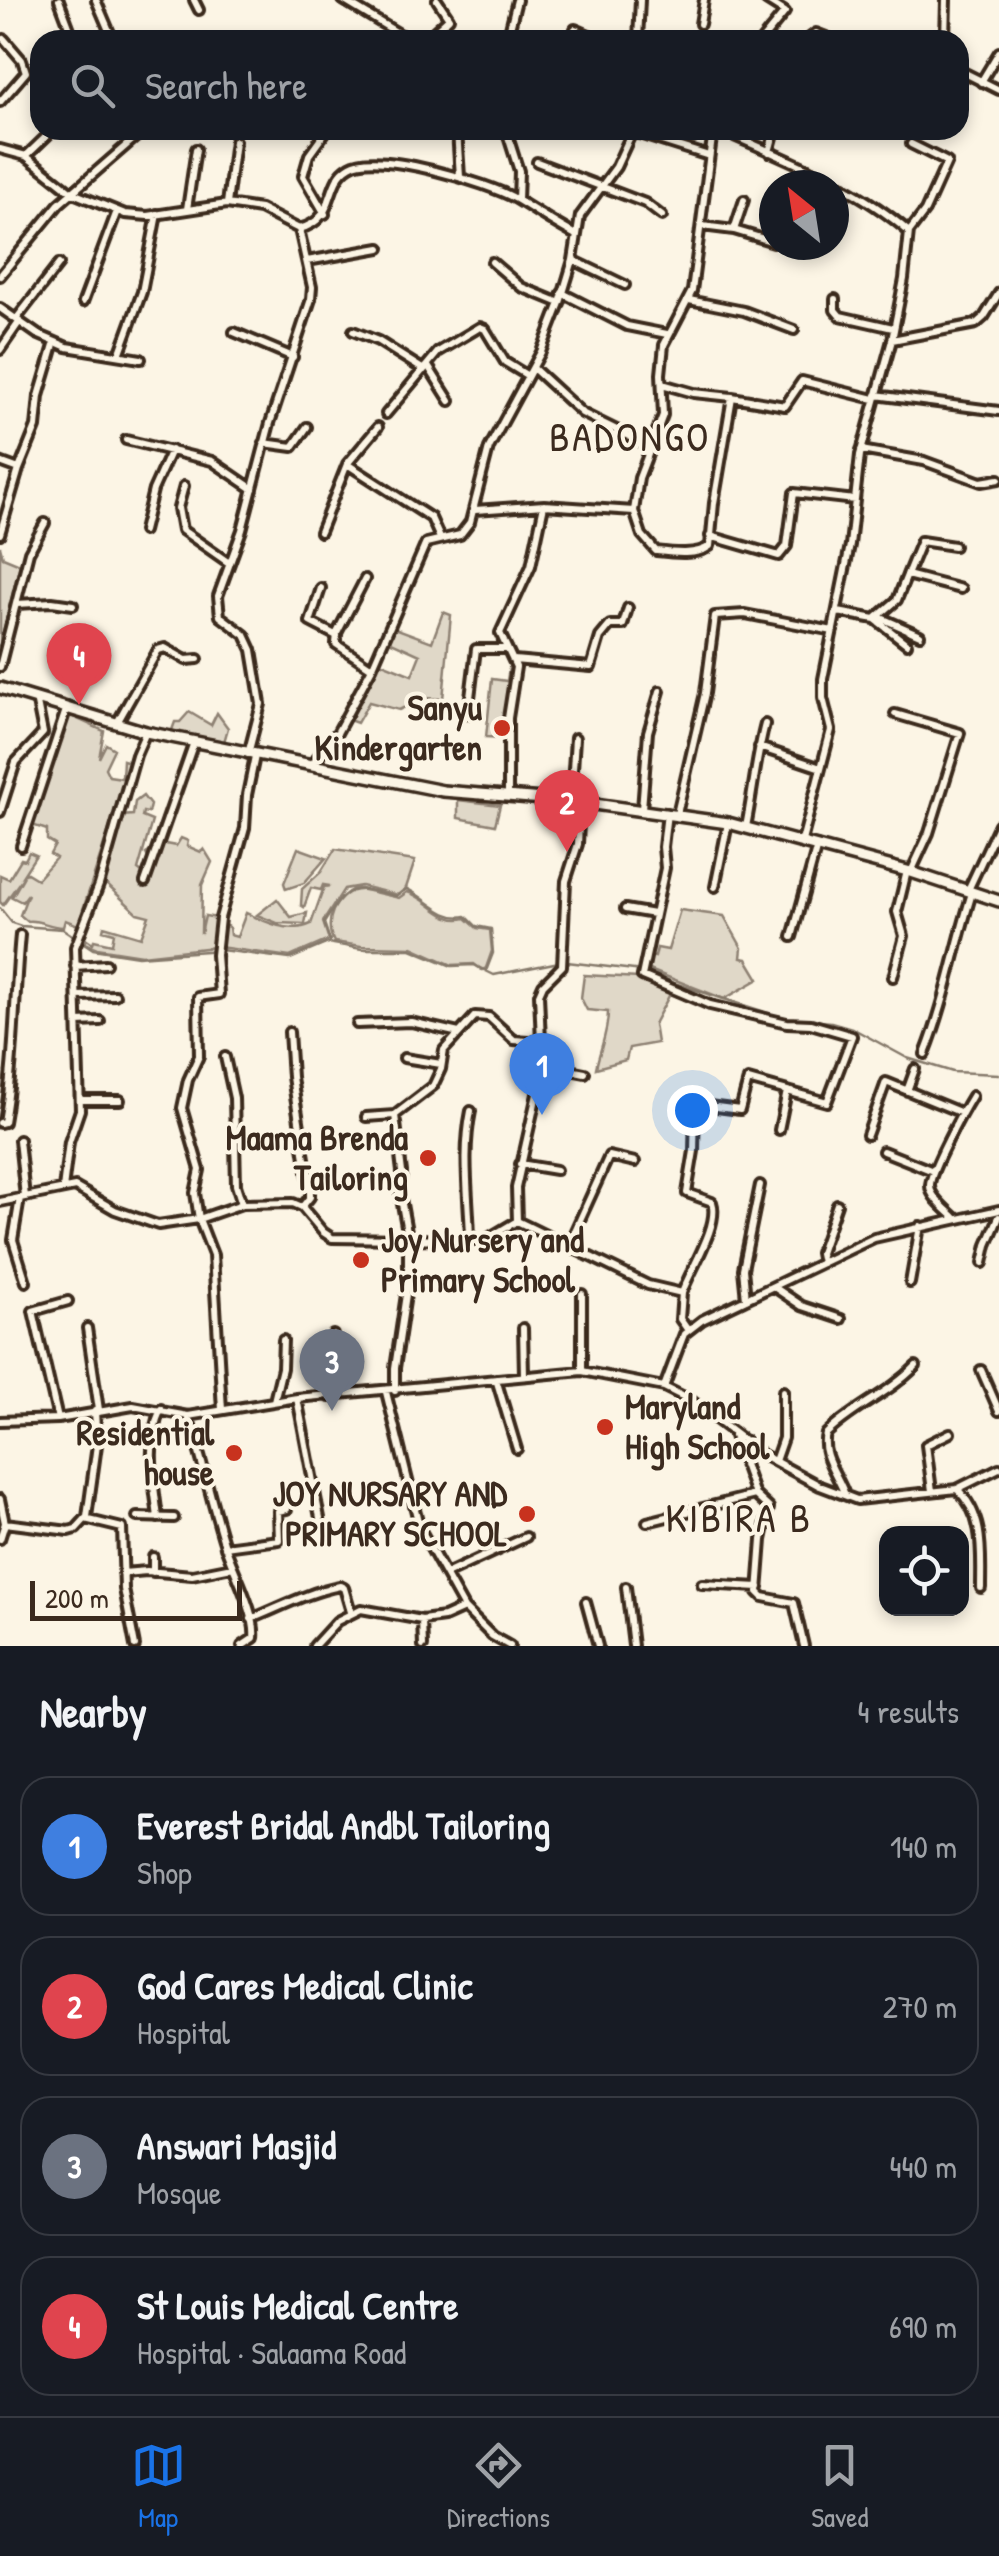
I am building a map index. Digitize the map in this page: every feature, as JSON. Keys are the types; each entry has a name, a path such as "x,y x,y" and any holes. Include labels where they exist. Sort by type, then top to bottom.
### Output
{"main road":[{"path":"0,688 146,732 443,791 642,808 728,823 909,871 999,901"}],"street":[{"path":"59,0 70,30"},
{"path":"96,0 109,30"},
{"path":"194,0 199,10"},
{"path":"343,0 392,30"},
{"path":"436,30 450,18 437,0"},
{"path":"510,30 517,0"},
{"path":"638,30 640,0"},
{"path":"700,24 704,0"},
{"path":"766,0 785,10 770,30"},
{"path":"945,30 946,0"},
{"path":"574,28 579,30"},
{"path":"0,102 26,69 4,39"},
{"path":"981,82 999,52"},
{"path":"969,75 999,90"},
{"path":"26,156 43,140"},
{"path":"0,276 49,215 133,140"},
{"path":"320,140 308,156 303,176 324,214"},
{"path":"457,140 460,177"},
{"path":"509,140 519,171 518,200"},
{"path":"311,766 337,733 372,668 426,543 465,532 475,510 489,448 533,368 560,304 580,216 602,187 628,140"},
{"path":"660,140 709,156"},
{"path":"711,140 689,300 668,334 661,364 664,409 639,478 634,510 642,535 656,550 705,550 710,546 732,397"},
{"path":"743,140 869,203 909,232"},
{"path":"769,152 772,140"},
{"path":"227,204 235,141"},
{"path":"802,841 831,730 822,684 838,612 861,450 892,340 909,232 934,194 947,162 911,144"},
{"path":"0,149 26,156 73,193 136,216 227,204 260,209 300,229 312,226 324,214 342,172 359,162 408,165 460,177 518,200 576,235"},
{"path":"188,209 196,149"},
{"path":"537,162 644,203 662,216"},
{"path":"734,230 744,200"},
{"path":"83,302 118,211"},
{"path":"119,355 142,292 157,214"},
{"path":"702,226 759,238"},
{"path":"222,1410 213,1255 199,1219 195,1193 200,1170 182,1108 199,1056 198,996 219,994 217,950 221,910 245,828 262,704 250,642 218,612 222,580 312,292 300,229"},
{"path":"307,261 380,248"},
{"path":"573,260 624,285"},
{"path":"492,262 521,287 560,304"},
{"path":"0,350 59,264"},
{"path":"892,340 971,326 984,317 999,293"},
{"path":"562,294 627,326 668,334"},
{"path":"835,299 834,310 840,316 894,328"},
{"path":"689,300 744,312 794,330"},
{"path":"0,308 55,342 141,359"},
{"path":"386,414 438,352 483,327 505,362 528,376"},
{"path":"234,332 293,357"},
{"path":"353,332 426,368 450,401"},
{"path":"0,534 18,469 35,432 38,396 55,342"},
{"path":"533,368 582,413 650,448"},
{"path":"662,384 694,393 785,406 802,382 875,397 999,411"},
{"path":"320,532 346,464 378,427"},
{"path":"264,443 293,447 307,428"},
{"path":"126,440 220,465 253,490"},
{"path":"143,530 171,450"},
{"path":"861,450 924,461 981,482 999,480"},
{"path":"0,462 18,469"},
{"path":"346,464 427,515 440,538"},
{"path":"184,486 178,508 182,530 229,563"},
{"path":"710,536 779,556 787,546 794,494 855,500"},
{"path":"475,510 544,504 634,510"},
{"path":"508,798 508,718 516,670 500,636 531,566 544,504"},
{"path":"0,667 29,552 45,523"},
{"path":"877,618 896,600 921,542 954,546"},
{"path":"907,574 961,589"},
{"path":"365,579 337,636 340,649 372,668"},
{"path":"321,588 310,622 337,636"},
{"path":"17,604 73,605"},
{"path":"514,660 591,667 600,637 610,626 623,625 628,608"},
{"path":"838,612 877,618 920,635"},
{"path":"687,1330 680,1319 682,1292 710,1232 715,1206 686,1192 694,1154 695,1107 701,1104 740,1110 748,1080 824,1102 829,1100 852,1036 710,1005 644,978 642,970 666,868 663,847 705,692 715,616 745,614 833,631"},
{"path":"877,618 907,644"},
{"path":"118,721 158,650 165,648 186,660 198,659"},
{"path":"468,714 476,649 507,649"},
{"path":"642,808 647,741 660,691"},
{"path":"0,812 16,762 42,732 36,698"},
{"path":"21,846 68,707"},
{"path":"893,976 904,936 897,912 909,871 929,833 960,734 895,714"},
{"path":"746,827 765,724"},
{"path":"64,1190 66,1157 80,1100 75,947 99,885 146,732"},
{"path":"517,1221 516,1188 540,1064 540,994 562,963 566,882 578,844 575,738"},
{"path":"145,882 194,742"},
{"path":"759,747 821,768"},
{"path":"714,888 728,823"},
{"path":"925,1054 948,990 970,892 999,824"},
{"path":"792,937 818,845"},
{"path":"625,909 654,914"},
{"path":"0,1123 4,1122 13,1069 20,935"},
{"path":"75,966 106,964"},
{"path":"77,996 115,995"},
{"path":"366,1117 395,1115 432,1086 444,1050 473,1018 489,1017 514,1040 542,1042"},
{"path":"78,1022 100,1022"},
{"path":"357,1024 411,1022 460,1033"},
{"path":"289,1032 310,1190 302,1207"},
{"path":"225,1057 234,1098 236,1185 242,1204"},
{"path":"404,1058 441,1064"},
{"path":"540,1064 585,1072"},
{"path":"907,1090 915,1069"},
{"path":"867,1135 886,1082 962,1112"},
{"path":"779,1130 787,1090"},
{"path":"955,1218 931,1191 933,1171 972,1096"},
{"path":"80,1100 120,1100"},
{"path":"470,1238 465,1171 471,1111"},
{"path":"395,1115 402,1172 400,1193 408,1237 408,1281 397,1350 396,1391"},
{"path":"20,1140 22,1198 13,1240 26,1282"},
{"path":"883,1151 933,1171"},
{"path":"568,1244 607,1158 635,1162"},
{"path":"520,1164 556,1170"},
{"path":"746,1299 743,1269 760,1185"},
{"path":"0,1202 81,1189 147,1223 170,1224 242,1204 293,1203 302,1207 332,1238 485,1240 496,1237 517,1221"},
{"path":"822,1264 823,1242 836,1204"},
{"path":"664,1387 687,1330 874,1238 955,1218 999,1214 983,1263"},
{"path":"517,1221 648,1284 682,1292"},
{"path":"910,1283 920,1226"},
{"path":"774,1287 802,1306 840,1319"},
{"path":"582,1294 582,1371"},
{"path":"58,1419 34,1311 68,1302"},
{"path":"5,1523 69,1531 85,1519 97,1445 87,1328"},
{"path":"522,1328 524,1375"},
{"path":"330,1396 333,1334"},
{"path":"274,1401 282,1368 283,1340"},
{"path":"845,1496 837,1472 825,1454 826,1434 852,1412 887,1392 916,1366"},
{"path":"980,1370 999,1411"},
{"path":"0,1421 58,1419 133,1406 188,1416 297,1398 582,1371 664,1387 706,1410 734,1435 775,1461 845,1496 866,1500 958,1489 999,1468"},
{"path":"496,1379 517,1449"},
{"path":"775,1461 783,1438 782,1391"},
{"path":"386,1392 416,1519 464,1608 492,1636 510,1646"},
{"path":"297,1398 320,1518 320,1538"},
{"path":"158,1518 152,1469 155,1422 161,1409"},
{"path":"188,1416 209,1479 225,1547 252,1619 255,1632 248,1645"},
{"path":"932,1491 926,1445 950,1433"},
{"path":"734,1435 755,1495 769,1508 759,1587 763,1597 794,1604 804,1646"},
{"path":"958,1489 971,1503 978,1524 981,1588"},
{"path":"647,1522 755,1495"},
{"path":"0,1500 5,1523 0,1539"},
{"path":"225,1547 279,1540 278,1511 287,1510"},
{"path":"137,1517 174,1518"},
{"path":"85,1519 122,1528 135,1646"},
{"path":"446,1574 526,1537"},
{"path":"152,1557 153,1572"},
{"path":"124,1573 192,1575 232,1567"},
{"path":"702,1584 759,1587"},
{"path":"252,1619 305,1595 340,1586 351,1612"},
{"path":"626,1587 633,1646"},
{"path":"586,1602 598,1646"},
{"path":"314,1646 351,1612 368,1609 422,1620 464,1608"},
{"path":"422,1620 423,1646"}],"shaded area":[{"path":"0,546 3,557 20,564 0,644"},
{"path":"443,612 451,615 443,699 424,698 399,710 369,702 357,723 349,720 380,662 412,675 420,655 389,641 395,628 432,642"},
{"path":"514,666 504,738 486,737 492,679 507,681 509,668"},
{"path":"189,712 211,725 217,713 228,728 224,742 172,730 175,722"},
{"path":"67,714 104,731 99,758 106,744 114,749 105,768 109,776 122,778 123,760 130,762 78,925 65,920 63,927 27,921 20,915 28,894 22,902 12,897 24,876 3,905 0,875 9,879 29,852 36,855 23,875 27,873 37,879 56,858 50,854 55,845 47,840 47,830 32,825"},
{"path":"143,796 150,805 142,817 152,821 138,870 142,873 150,862 146,854 154,849 155,842 176,846 181,838 188,841 187,846 201,852 204,849 212,862 202,885 201,934 205,916 217,918 214,947 142,955 85,943 87,939 112,944 114,933 103,930 104,926 141,937 149,916 137,913 104,882 122,816 133,815 135,802"},
{"path":"458,800 500,805 495,825 458,818"},
{"path":"298,848 326,858 304,883 286,889 284,883"},
{"path":"335,849 415,861 406,888 398,895 361,886 344,889 323,922 329,940 290,957 219,947 223,925 229,927 230,935 237,937 246,913 286,927 311,924 324,887 330,886 323,885 321,890 311,888 304,907 302,889 321,872"},
{"path":"356,888 399,898 407,892 450,918 466,918 477,928 490,930 492,951 486,968 452,965 412,947 334,942 330,926 333,910 342,897"},
{"path":"277,899 291,917 307,913 305,924 277,923 257,915"},
{"path":"680,910 724,916 742,948 741,958 747,959 759,979 724,999 647,969 649,956 655,957 657,948 668,950"},
{"path":"584,975 639,978 671,992 654,1024 657,1043 629,1048 626,1060 596,1068 608,1012 587,1010 581,998"}],"waterway":[{"path":"330,941 324,923 346,894 370,890 396,896 407,889 442,912 466,916 476,926 491,929 493,953 486,971"},
{"path":"0,908 12,923 63,929 93,949 138,956 221,950 290,959 328,943 362,949 411,949 452,966 474,965 494,975 559,962"},
{"path":"567,962 651,972 784,1018 852,1028 907,1058 953,1072 999,1074"}],"place":[{"name":"St Louis Medical Centre","path":"79,705"},
{"name":"Sanyu Kindergarten","path":"502,728"},
{"name":"God Cares Medical Clinic","path":"567,852"},
{"name":"Everest Bridal Andbl Tailoring","path":"542,1115"},
{"name":"Maama Brenda Tailoring","path":"428,1158"},
{"name":"Joy Nursery and Primary School","path":"361,1260"},
{"name":"Answari Masjid","path":"332,1411"},
{"name":"Maryland High School","path":"605,1427"},
{"name":"Residential house","path":"234,1453"},
{"name":"JOY NURSARY AND PRIMARY SCHOOL","path":"527,1514"}],"district":[{"name":"BADONGO","path":"630,437"},
{"name":"KIBIRA B","path":"739,1518"}]}
